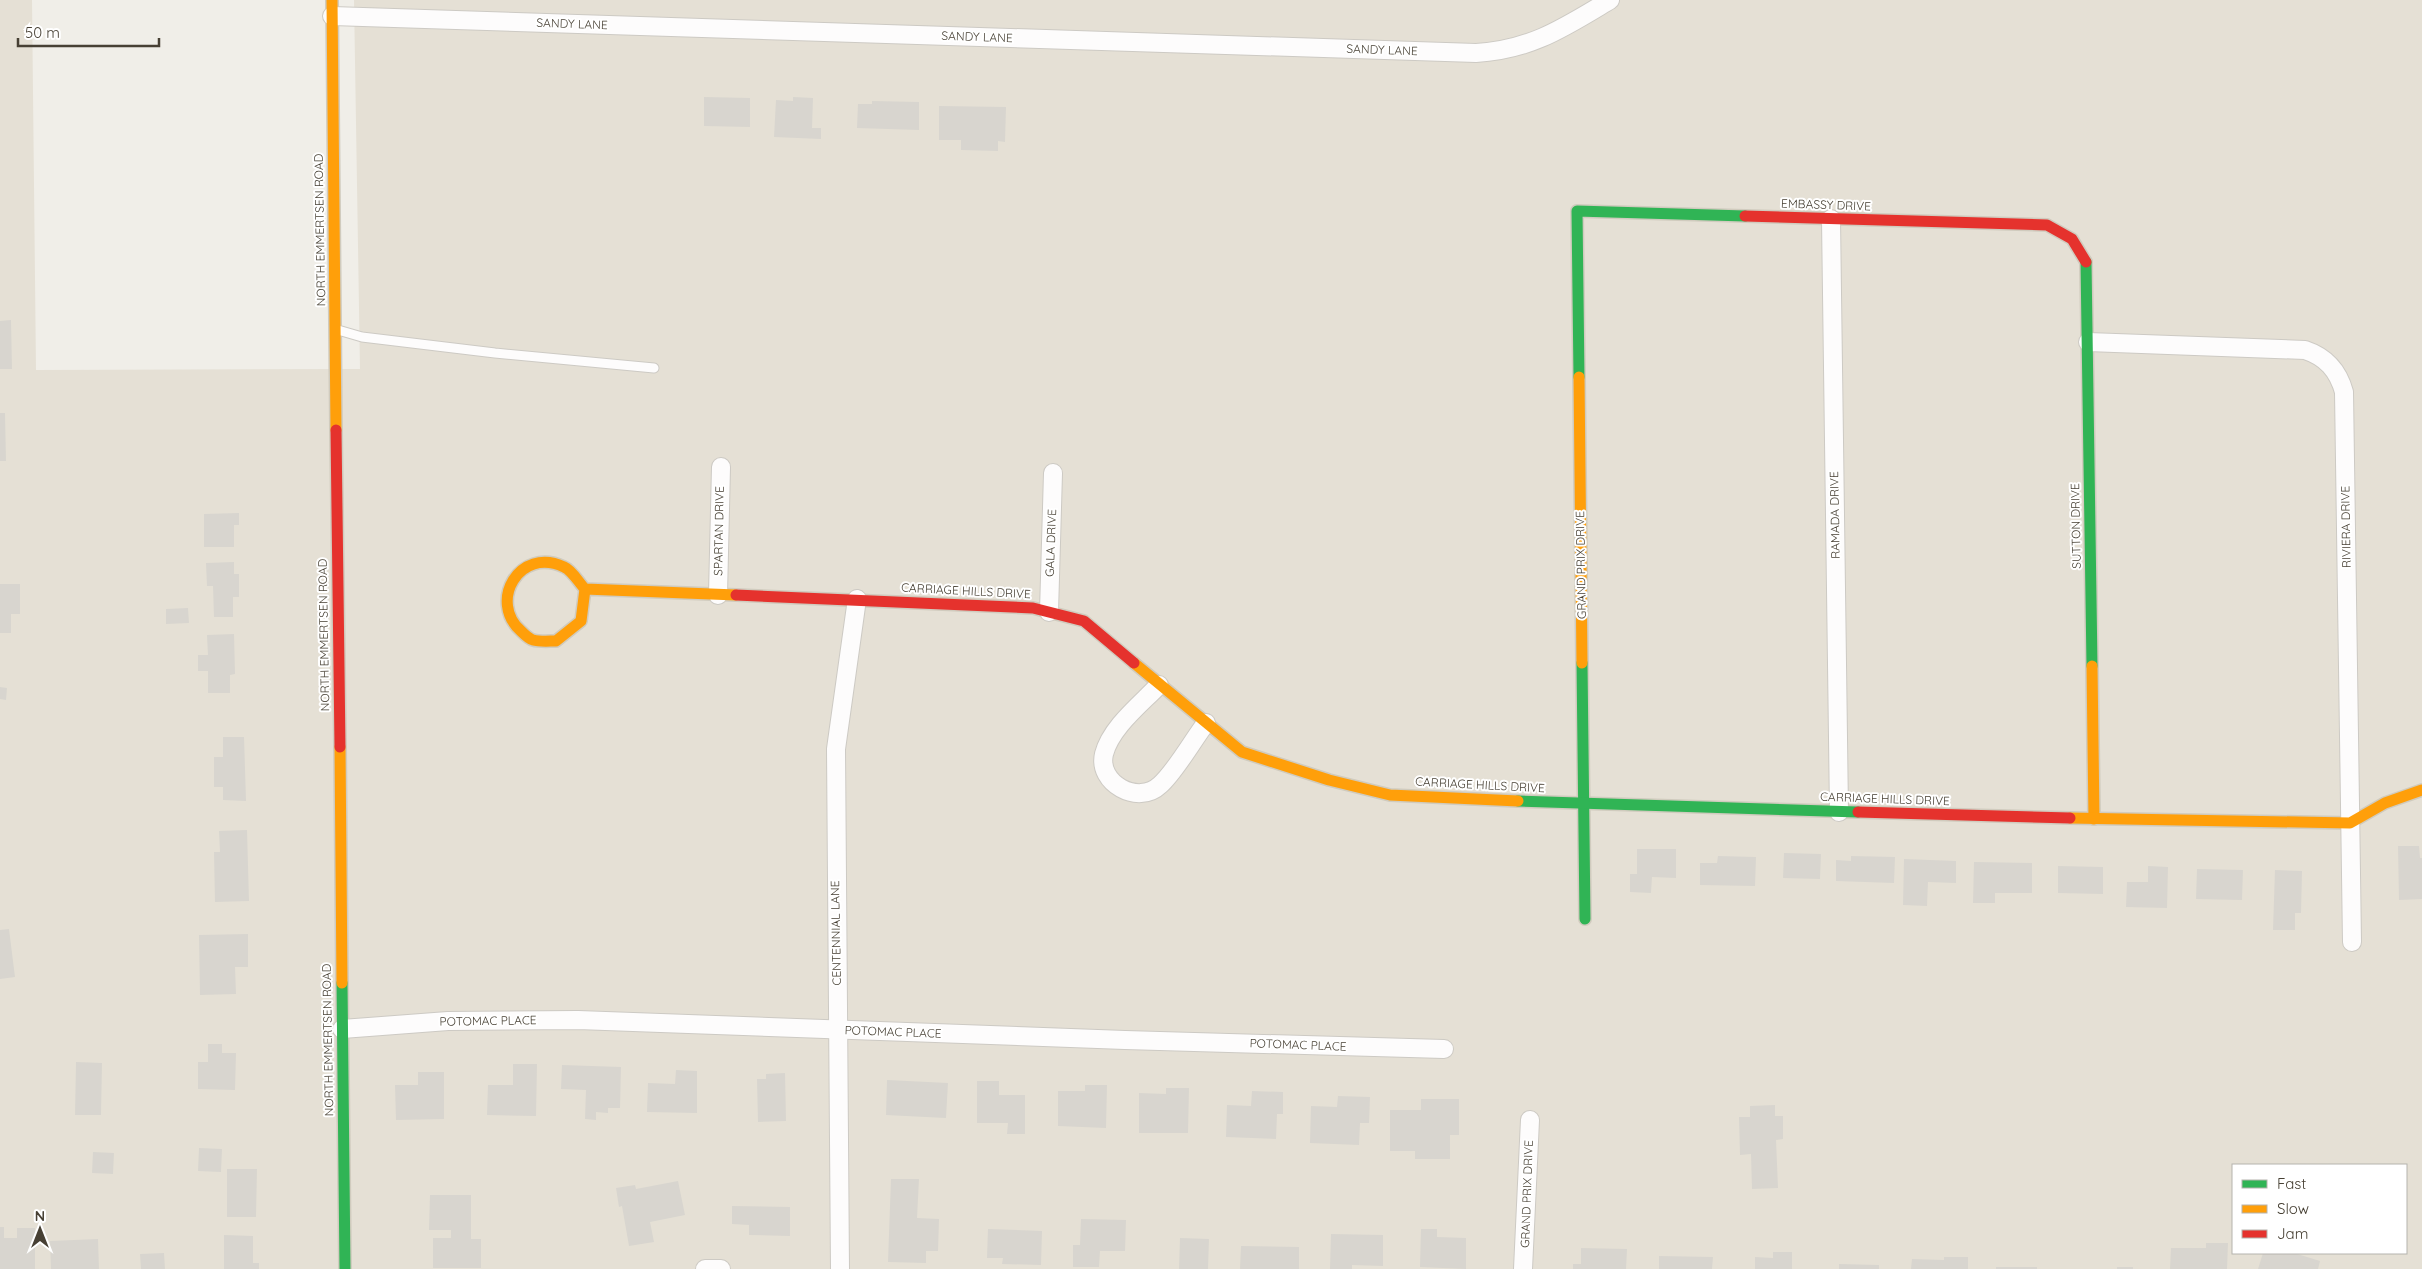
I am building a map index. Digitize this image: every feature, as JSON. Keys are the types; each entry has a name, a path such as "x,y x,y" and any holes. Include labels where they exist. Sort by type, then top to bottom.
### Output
{"street":[{"name":"SANDY LANE","path":"332,8 1476,53 1508,50 1538,41 1610,0"},
{"name":"NORTH EMMERTSEN ROAD","path":"332,8 345,1269"},
{"name":"EMBASSY DRIVE","path":"1577,211 2047,225 2072,236"},
{"name":"GRAND PRIX DRIVE","path":"1577,211 1585,919"},
{"name":"RAMADA DRIVE","path":"1831,219 1838,812"},
{"name":"SUTTON DRIVE","path":"2072,236 2082,249 2086,263 2094,819"},
{"name":"RIVIERA DRIVE","path":"2088,342 2304,350 2317,354 2331,364 2341,379 2344,392 2352,942"},
{"name":"SPARTAN DRIVE","path":"718,595 721,467"},
{"name":"GALA DRIVE","path":"1049,612 1053,473"},
{"path":"540,562 565,567 585,589 582,621 556,641 532,640 512,623 508,599 514,576 527,566 540,562"},
{"name":"CARRIAGE HILLS DRIVE","path":"585,589 857,599 1033,608 1049,612 1084,621 1242,752 1328,780 1390,795 1584,804 1838,812 2350,823 2386,803 2422,790"},
{"name":"CENTENNIAL LANE","path":"840,1269 836,750 857,599"},
{"path":"1159,685 1113,734 1104,754 1103,769 1113,783 1125,792 1144,793 1160,786 1206,723"},
{"name":"POTOMAC PLACE","path":"342,1030 448,1021 560,1020 1444,1049"},
{"name":"GRAND PRIX DRIVE","path":"1524,1269 1530,1120"},
{"path":"705,1269 722,1269"}],"lane":[{"path":"335,330 362,337 495,353 654,368"}],"shaded area":[{"path":"0,0 32,0 36,370 360,369 354,0 2422,0 2422,1269 0,1269"}],"building":[{"path":"704,97 750,98 750,127 704,126"},
{"path":"793,97 813,98 812,128 821,128 821,139 774,137 776,100 793,101"},
{"path":"872,101 919,102 919,130 857,128 858,104 872,104"},
{"path":"939,106 1006,107 1005,142 998,141 998,151 961,150 961,140 939,140"},
{"path":"11,320 12,369 0,369 0,321"},
{"path":"0,413 5,413 6,461 0,461"},
{"path":"239,513 239,525 234,525 234,547 204,547 204,514"},
{"path":"234,562 234,574 239,574 239,597 233,597 233,617 214,617 213,586 207,586 206,563"},
{"path":"0,584 20,584 20,614 11,614 11,633 0,633"},
{"path":"188,608 189,623 166,624 166,609"},
{"path":"234,634 235,674 230,675 230,693 208,693 208,671 198,671 198,655 208,655 207,635"},
{"path":"0,687 7,688 6,700 0,699"},
{"path":"223,737 244,737 246,801 223,800 223,787 214,787 214,757 223,757"},
{"path":"247,830 249,901 215,902 214,852 220,852 219,831"},
{"path":"2398,846 2419,846 2420,858 2422,858 2422,899 2399,900"},
{"path":"1637,849 1676,849 1676,878 1652,877 1651,893 1630,892 1630,874 1637,874"},
{"path":"1784,853 1821,854 1820,879 1783,878"},
{"path":"1718,856 1756,857 1755,886 1700,885 1700,863 1717,863"},
{"path":"1851,856 1895,857 1894,883 1836,881 1836,860 1851,861"},
{"path":"1904,859 1956,861 1956,883 1928,882 1927,906 1903,905"},
{"path":"1974,862 2032,863 2032,893 1995,893 1995,903 1973,903"},
{"path":"2058,866 2103,867 2103,894 2058,893"},
{"path":"2148,866 2168,867 2167,908 2126,907 2127,882 2148,882"},
{"path":"2197,869 2243,870 2242,900 2196,899"},
{"path":"2275,870 2302,871 2301,913 2295,913 2295,930 2273,930"},
{"path":"9,929 15,977 0,979 0,930"},
{"path":"248,934 248,967 235,967 236,994 200,995 199,935"},
{"path":"208,1044 222,1044 222,1053 236,1053 235,1090 198,1089 198,1062 208,1062"},
{"path":"76,1062 102,1063 101,1115 75,1115"},
{"path":"513,1064 537,1064 536,1116 487,1115 488,1085 513,1085"},
{"path":"562,1065 621,1067 620,1108 608,1108 608,1113 596,1112 596,1120 585,1119 586,1090 561,1089"},
{"path":"676,1070 697,1071 697,1113 647,1112 648,1083 675,1084"},
{"path":"418,1072 444,1072 444,1119 396,1120 395,1085 418,1085"},
{"path":"785,1073 786,1121 758,1122 757,1079 766,1079 766,1074"},
{"path":"887,1080 948,1083 946,1118 886,1115"},
{"path":"977,1081 999,1081 999,1095 1025,1095 1025,1134 1007,1134 1008,1123 977,1123"},
{"path":"1085,1085 1107,1085 1106,1128 1058,1126 1058,1091 1085,1091"},
{"path":"1166,1088 1189,1088 1188,1133 1139,1133 1139,1093 1166,1094"},
{"path":"1252,1091 1283,1092 1283,1114 1277,1114 1276,1139 1226,1137 1227,1105 1251,1106"},
{"path":"1338,1096 1370,1097 1369,1123 1360,1123 1359,1145 1310,1143 1311,1106 1337,1107"},
{"path":"1421,1099 1459,1099 1459,1135 1450,1135 1450,1159 1415,1159 1415,1151 1390,1151 1390,1110 1421,1110"},
{"path":"1775,1105 1775,1116 1783,1116 1783,1139 1776,1140 1778,1188 1752,1189 1751,1154 1740,1155 1739,1117 1750,1117 1750,1106"},
{"path":"199,1148 222,1149 221,1172 198,1171"},
{"path":"93,1152 114,1153 113,1174 92,1173"},
{"path":"227,1169 257,1169 256,1217 227,1217"},
{"path":"891,1179 919,1179 917,1218 939,1219 938,1251 926,1251 926,1263 888,1262"},
{"path":"678,1181 685,1215 650,1222 654,1242 629,1246 622,1206 619,1207 616,1188 635,1185 636,1189"},
{"path":"430,1195 471,1195 471,1239 481,1239 481,1268 433,1268 433,1238 451,1238 451,1230 429,1230"},
{"path":"732,1206 790,1207 790,1236 749,1235 749,1225 732,1224"},
{"path":"1081,1219 1126,1220 1125,1251 1100,1251 1099,1267 1073,1267 1073,1245 1080,1245"},
{"path":"0,1227 4,1227 4,1238 17,1238 17,1228 35,1228 35,1269 0,1269"},
{"path":"988,1229 1042,1231 1041,1265 1002,1264 1003,1258 987,1258"},
{"path":"1421,1229 1437,1229 1437,1237 1466,1238 1466,1269 1420,1267"},
{"path":"1331,1234 1383,1235 1383,1266 1352,1265 1352,1269 1330,1269"},
{"path":"224,1235 253,1236 253,1263 259,1263 259,1269 224,1269"},
{"path":"1180,1238 1209,1239 1208,1269 1179,1269"},
{"path":"98,1239 99,1269 51,1269 50,1241"},
{"path":"2206,1243 2228,1243 2227,1269 2170,1269 2171,1248 2206,1248"},
{"path":"1241,1246 1299,1247 1299,1269 1240,1269"},
{"path":"1581,1248 1627,1249 1626,1269 1573,1269 1573,1264 1581,1264"},
{"path":"1773,1252 1792,1252 1792,1269 1755,1269 1755,1257 1773,1258"},
{"path":"164,1253 165,1269 141,1269 140,1254"},
{"path":"2263,1254 2297,1254 2320,1261 2318,1269 2258,1269"},
{"path":"1659,1256 1713,1257 1712,1269 1659,1269"},
{"path":"1944,1257 1968,1257 1968,1269 1911,1269 1912,1259 1944,1260"},
{"path":"1839,1264 1879,1265 1879,1269 1839,1269"},
{"path":"1996,1267 2037,1267 2037,1269 1996,1269"},
{"path":"2117,1267 2133,1267 2133,1269 2117,1269"}],"traffic: fast":[{"path":"1579,377 1577,211 1745,216"},
{"path":"2086,262 2092,666"},
{"path":"1582,663 1585,919"},
{"path":"1518,801 1858,812"},
{"path":"342,983 345,1269"}],"traffic: slow":[{"path":"332,0 336,430"},
{"path":"1579,377 1582,663"},
{"path":"585,589 581,621 556,641 536,641 531,639 521,631 512,619 507,606 508,592 513,580 522,570 534,564 548,563 567,569 585,589 736,595"},
{"path":"1134,663 1242,752 1329,780 1390,795 1518,801"},
{"path":"2092,666 2094,819"},
{"path":"340,747 342,983"},
{"path":"2070,818 2350,823 2385,803 2422,790"}],"traffic: jam":[{"path":"1745,216 2047,225 2072,239 2086,262"},
{"path":"336,430 340,747"},
{"path":"736,595 1033,608 1084,621 1134,663"},
{"path":"1858,812 2070,818"}]}
